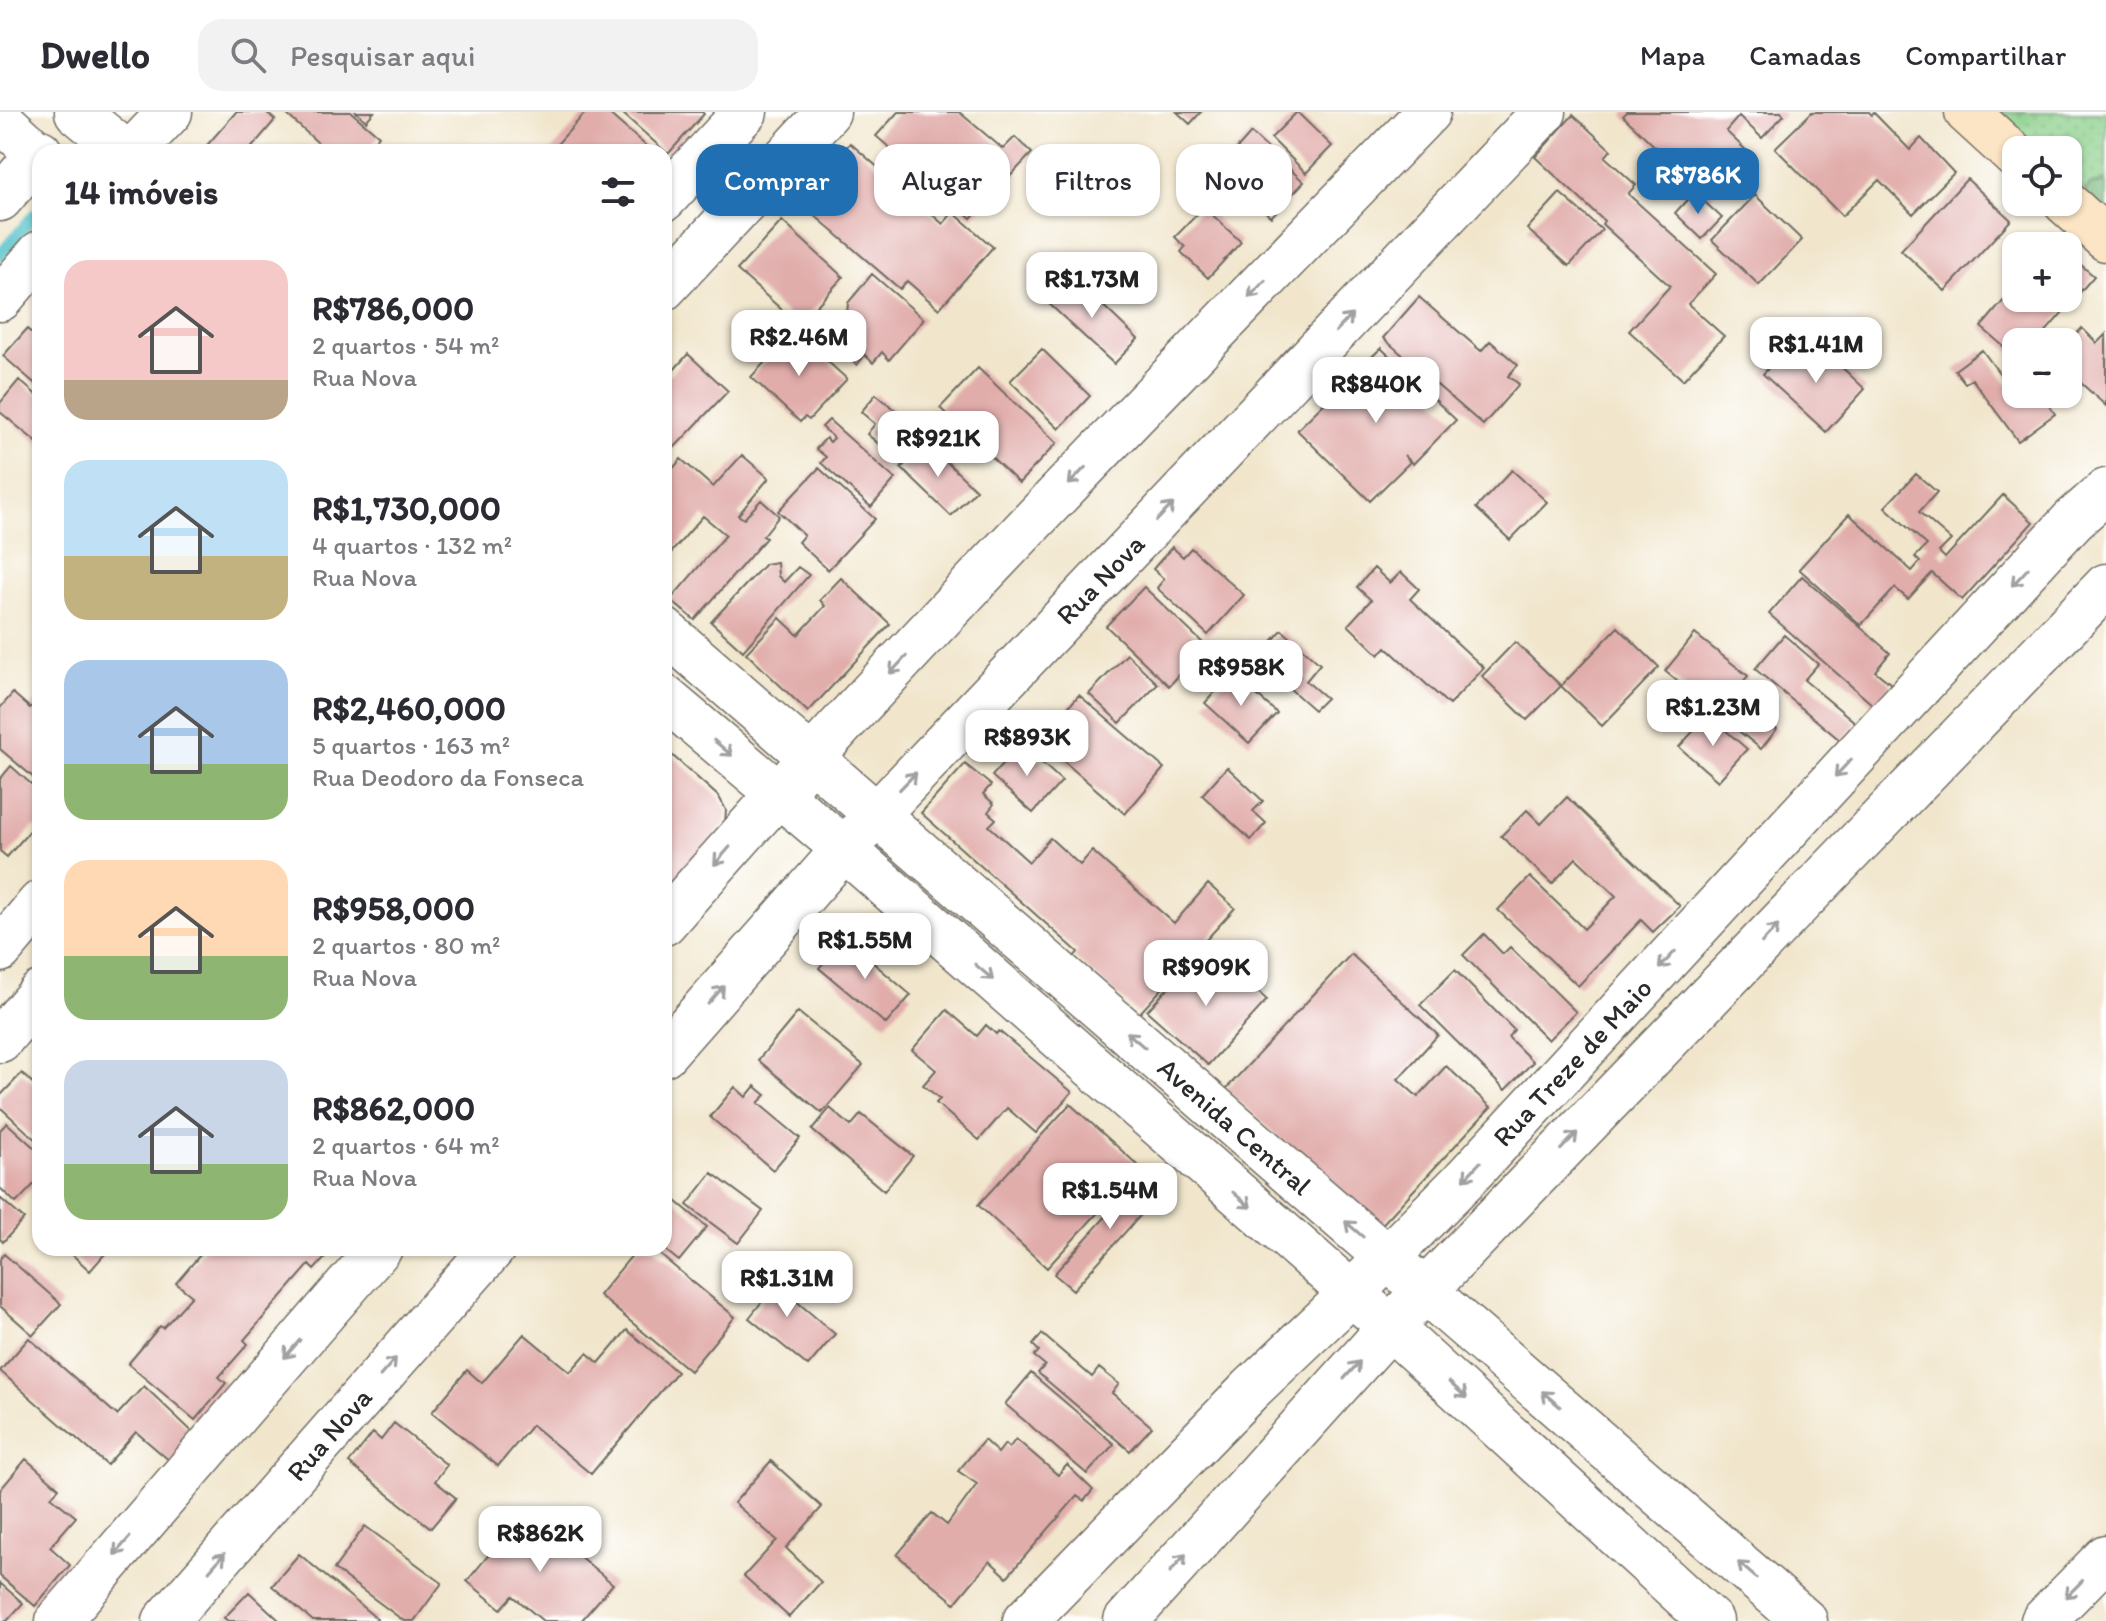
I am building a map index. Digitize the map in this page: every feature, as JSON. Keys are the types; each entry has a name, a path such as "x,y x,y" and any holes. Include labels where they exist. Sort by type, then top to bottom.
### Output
{"street":[{"path":"49,144 76,112 115,144"},
{"path":"140,144 170,112"},
{"path":"672,190 745,112"},
{"path":"672,279 828,112"},
{"path":"672,914 809,758 1428,112"},
{"name":"Rua Nova","path":"672,1045 844,849 1544,112"},
{"path":"1967,112 2002,144"},
{"path":"0,119 32,147"},
{"path":"0,199 32,163"},
{"path":"2081,216 2106,239"},
{"path":"0,299 32,262"},
{"name":"Rua Treze de Maio","path":"1025,1621 1251,1389 1463,1181 2073,520 2106,491"},
{"name":"Rua Treze de Maio","path":"1126,1621 1425,1290 2106,586"},
{"name":"Avenida Central","path":"672,637 1805,1621"},
{"name":"Avenida Central","path":"672,704 844,849 1390,1327 1711,1621"},
{"path":"0,950 32,912"},
{"path":"0,1040 32,1002"},
{"path":"58,1621 373,1256"},
{"name":"Rua Nova","path":"165,1621 486,1256"},
{"path":"2043,1621 2106,1557"}],"green space":[{"path":"1998,112 2106,112 2106,209 2082,188 2082,136 2025,136"},
{"path":"2106,179 2106,222 2083,193 2091,184"}],"building":[{"path":"236,112 266,112 275,120 255,144 208,144"},
{"path":"284,112 351,112 379,136 372,144 319,144"},
{"path":"356,112 374,112 366,121"},
{"path":"586,112 607,112 644,144 557,144"},
{"path":"621,112 704,114 672,150 672,144 657,144"},
{"path":"898,112 959,112 997,144 885,144 876,136"},
{"path":"1177,112 1201,112 1190,124"},
{"path":"1297,112 1332,146 1306,173 1292,159 1292,144 1277,144 1271,138"},
{"path":"1627,112 1781,112 1784,115 1762,138 1739,116 1726,131 1751,155 1709,198 1623,116"},
{"path":"1812,112 1874,113 1910,150 1921,138 1954,173 1913,214 1879,180 1842,216 1775,148"},
{"path":"1573,115 1611,150 1605,157 1636,185 1628,194 1716,274 1688,304 1724,336 1683,380 1629,331 1670,286 1535,157"},
{"path":"1251,133 1263,144 1241,144"},
{"path":"1015,137 1026,147 1026,159 1010,176 1008,144"},
{"path":"858,150 874,164 874,216 934,216 943,224 950,216 958,216 993,247 939,309 907,281 900,289 815,216 858,216"},
{"path":"1292,171 1304,182 1292,195"},
{"path":"1967,179 2002,212 2002,216 2011,220 1945,291 1901,250"},
{"path":"1694,192 1722,218 1702,239 1675,213"},
{"path":"1560,193 1602,230 1569,266 1527,229"},
{"path":"1755,195 1802,240 1759,285 1712,240"},
{"path":"1195,216 1214,216 1241,242 1208,278 1181,252 1185,247 1175,237"},
{"path":"782,221 843,277 799,325 737,270"},
{"path":"2082,266 2094,276 2082,290"},
{"path":"872,274 924,319 889,360 882,352 873,363 865,355 857,365 838,346 845,337 848,303"},
{"path":"1071,275 1138,339 1114,364 1046,301"},
{"path":"1419,297 1481,351 1490,341 1518,365 1508,376 1519,384 1483,425 1383,338"},
{"path":"2002,302 2002,312 2063,312 2049,328 2002,328 2002,345 1981,327"},
{"path":"2082,328 2097,343 2106,334 2106,406 2082,384"},
{"path":"27,329 32,333 32,381 3,356"},
{"path":"794,331 847,379 809,420 805,417 800,422 751,377"},
{"path":"1817,344 1865,389 1826,432 1763,374 1785,350 1799,364"},
{"path":"1381,348 1456,420 1413,464 1404,455 1410,462 1370,501 1297,430"},
{"path":"1042,349 1090,396 1059,429 1010,381"},
{"path":"1982,350 2002,377 2002,408 2051,408 2055,414 2018,441 1972,379 1965,383 1955,370"},
{"path":"688,354 728,391 674,448 672,446 672,372"},
{"path":"978,368 1057,443 1019,483 940,408"},
{"path":"19,380 32,391 32,438 0,412 0,403"},
{"path":"876,394 921,432 898,460 867,434 875,424 861,412"},
{"path":"829,420 895,479 871,507 821,463 826,457 816,449 826,438 830,442 834,438 822,427"},
{"path":"926,442 976,490 951,516 901,468"},
{"path":"742,455 769,478 738,515 744,519 761,500 779,516 763,536 766,538 695,620 672,602 672,598 726,535 703,516 672,552 672,470 681,459 713,487"},
{"path":"819,468 875,519 828,570 798,542 804,535 778,511"},
{"path":"1512,470 1547,502 1510,540 1476,508"},
{"path":"1916,474 1937,492 1919,512 1951,540 1939,552 1945,558 2003,495 2033,522 1962,600 1932,573 1908,599 1895,588 1861,625 1799,569 1849,514 1912,571 1920,562 1915,557 1927,545 1885,507"},
{"path":"1172,547 1183,557 1191,548 1244,595 1208,635 1157,588 1164,579 1153,569"},
{"path":"777,562 778,576 784,582 798,567 809,575 743,651 711,622 765,564"},
{"path":"1374,568 1390,583 1401,572 1419,589 1410,599 1484,668 1449,705 1386,647 1379,655 1348,625 1371,600 1357,587"},
{"path":"1802,576 1890,653 1875,671 1891,684 1873,705 1769,614"},
{"path":"841,578 890,624 808,712 746,653 780,618 798,635 825,606 820,600"},
{"path":"1144,587 1206,646 1169,686 1106,626"},
{"path":"1618,627 1659,667 1602,726 1561,686"},
{"path":"1282,630 1320,664 1306,681 1326,698 1314,710 1289,688 1300,676 1267,647"},
{"path":"1695,634 1748,676 1733,694 1777,729 1761,749 1665,671"},
{"path":"1784,635 1818,664 1804,680 1856,723 1841,741 1755,669"},
{"path":"1515,642 1561,686 1527,720 1482,676"},
{"path":"1127,654 1158,684 1120,723 1089,694"},
{"path":"1232,673 1277,713 1249,743 1205,703"},
{"path":"13,693 30,708 32,706 32,776 0,749 0,708"},
{"path":"1079,695 1164,768 1125,814 1039,740"},
{"path":"1708,715 1747,749 1718,781 1679,747"},
{"path":"1021,744 1062,781 1033,813 992,776"},
{"path":"672,755 719,797 726,810 725,823 672,883"},
{"path":"965,764 991,785 983,794 994,804 988,812 996,819 989,826 1029,862 1050,838 1080,865 1092,851 1174,923 1208,884 1235,908 1139,1014 1074,957 1078,952 921,813"},
{"path":"11,766 32,785 32,828 7,857 0,851 0,779"},
{"path":"1227,767 1263,801 1253,811 1266,823 1251,840 1202,795"},
{"path":"1567,797 1680,906 1653,932 1641,920 1578,986 1498,910 1530,877 1584,929 1616,896 1576,858 1552,884 1501,836 1527,810 1541,824"},
{"path":"1484,934 1503,954 1510,947 1576,1012 1548,1040 1463,955"},
{"path":"844,938 911,995 886,1024 819,968"},
{"path":"1199,954 1230,983 1238,974 1267,1000 1208,1065 1147,1011"},
{"path":"1351,954 1438,1035 1398,1079 1418,1097 1446,1066 1491,1107 1375,1232 1334,1188 1226,1089"},
{"path":"1455,970 1514,1030 1508,1037 1533,1062 1505,1090 1420,1005"},
{"path":"947,1010 977,1036 986,1025 996,1034 999,1031 1072,1092 1036,1133 1007,1108 979,1140 936,1103 940,1099 923,1085 936,1070 912,1050"},
{"path":"798,1012 863,1065 822,1113 758,1060"},
{"path":"22,1073 32,1082 32,1137 0,1107 0,1096"},
{"path":"755,1086 766,1095 758,1103 800,1138 773,1170 710,1117 735,1087 746,1097"},
{"path":"1070,1104 1140,1167 1047,1268 978,1205"},
{"path":"830,1108 851,1126 861,1114 913,1156 884,1191 812,1130"},
{"path":"7,1123 32,1146 32,1186 16,1203 0,1188 0,1130"},
{"path":"1146,1172 1165,1188 1073,1290 1054,1274"},
{"path":"712,1173 763,1211 738,1243 687,1205"},
{"path":"0,1198 24,1219 3,1242 0,1239"},
{"path":"672,1198 707,1227 679,1261 672,1255"},
{"path":"4,1254 61,1304 33,1335 0,1306 0,1259"},
{"path":"74,1256 103,1256 90,1271"},
{"path":"199,1256 327,1256 314,1270 309,1265 244,1340 248,1344 219,1377 226,1383 195,1420 128,1364 160,1326 163,1328 192,1296 176,1283"},
{"path":"631,1256 662,1256 735,1317 690,1371 599,1295"},
{"path":"755,1266 835,1334 808,1366 749,1318 764,1299 742,1281"},
{"path":"627,1330 677,1372 591,1474 532,1425 498,1466 432,1412 467,1370 482,1383 524,1334 570,1372 587,1353 599,1363"},
{"path":"1042,1334 1092,1377 1099,1368 1119,1384 1112,1393 1152,1427 1130,1451 1038,1373 1045,1365 1034,1356 1039,1351 1033,1345"},
{"path":"29,1338 117,1415 144,1386 201,1440 177,1467 136,1432 107,1465 0,1371"},
{"path":"1031,1373 1114,1444 1087,1474 1005,1404"},
{"path":"394,1423 447,1465 435,1481 456,1498 431,1528 349,1463 373,1433 381,1440"},
{"path":"1016,1439 1058,1475 1067,1465 1093,1490 1084,1501 1077,1496 1007,1577 990,1561 955,1603 897,1555 932,1513 947,1525 977,1484 958,1471 984,1440 998,1453 1005,1444 1009,1448"},
{"path":"26,1459 59,1488 51,1497 76,1517 50,1547 70,1565 35,1606 0,1576 0,1490"},
{"path":"771,1461 822,1507 786,1548 821,1582 789,1617 744,1576 777,1540 734,1503"},
{"path":"525,1511 613,1584 581,1621 543,1621 513,1596 501,1609 467,1581"},
{"path":"365,1526 442,1583 414,1621 404,1621 334,1569"},
{"path":"299,1554 377,1619 313,1621 272,1586"},
{"path":"0,1583 23,1603 7,1621 0,1621"},
{"path":"249,1592 280,1621 228,1621 224,1618"}],"waterway":[{"path":"0,255 32,217"}]}
